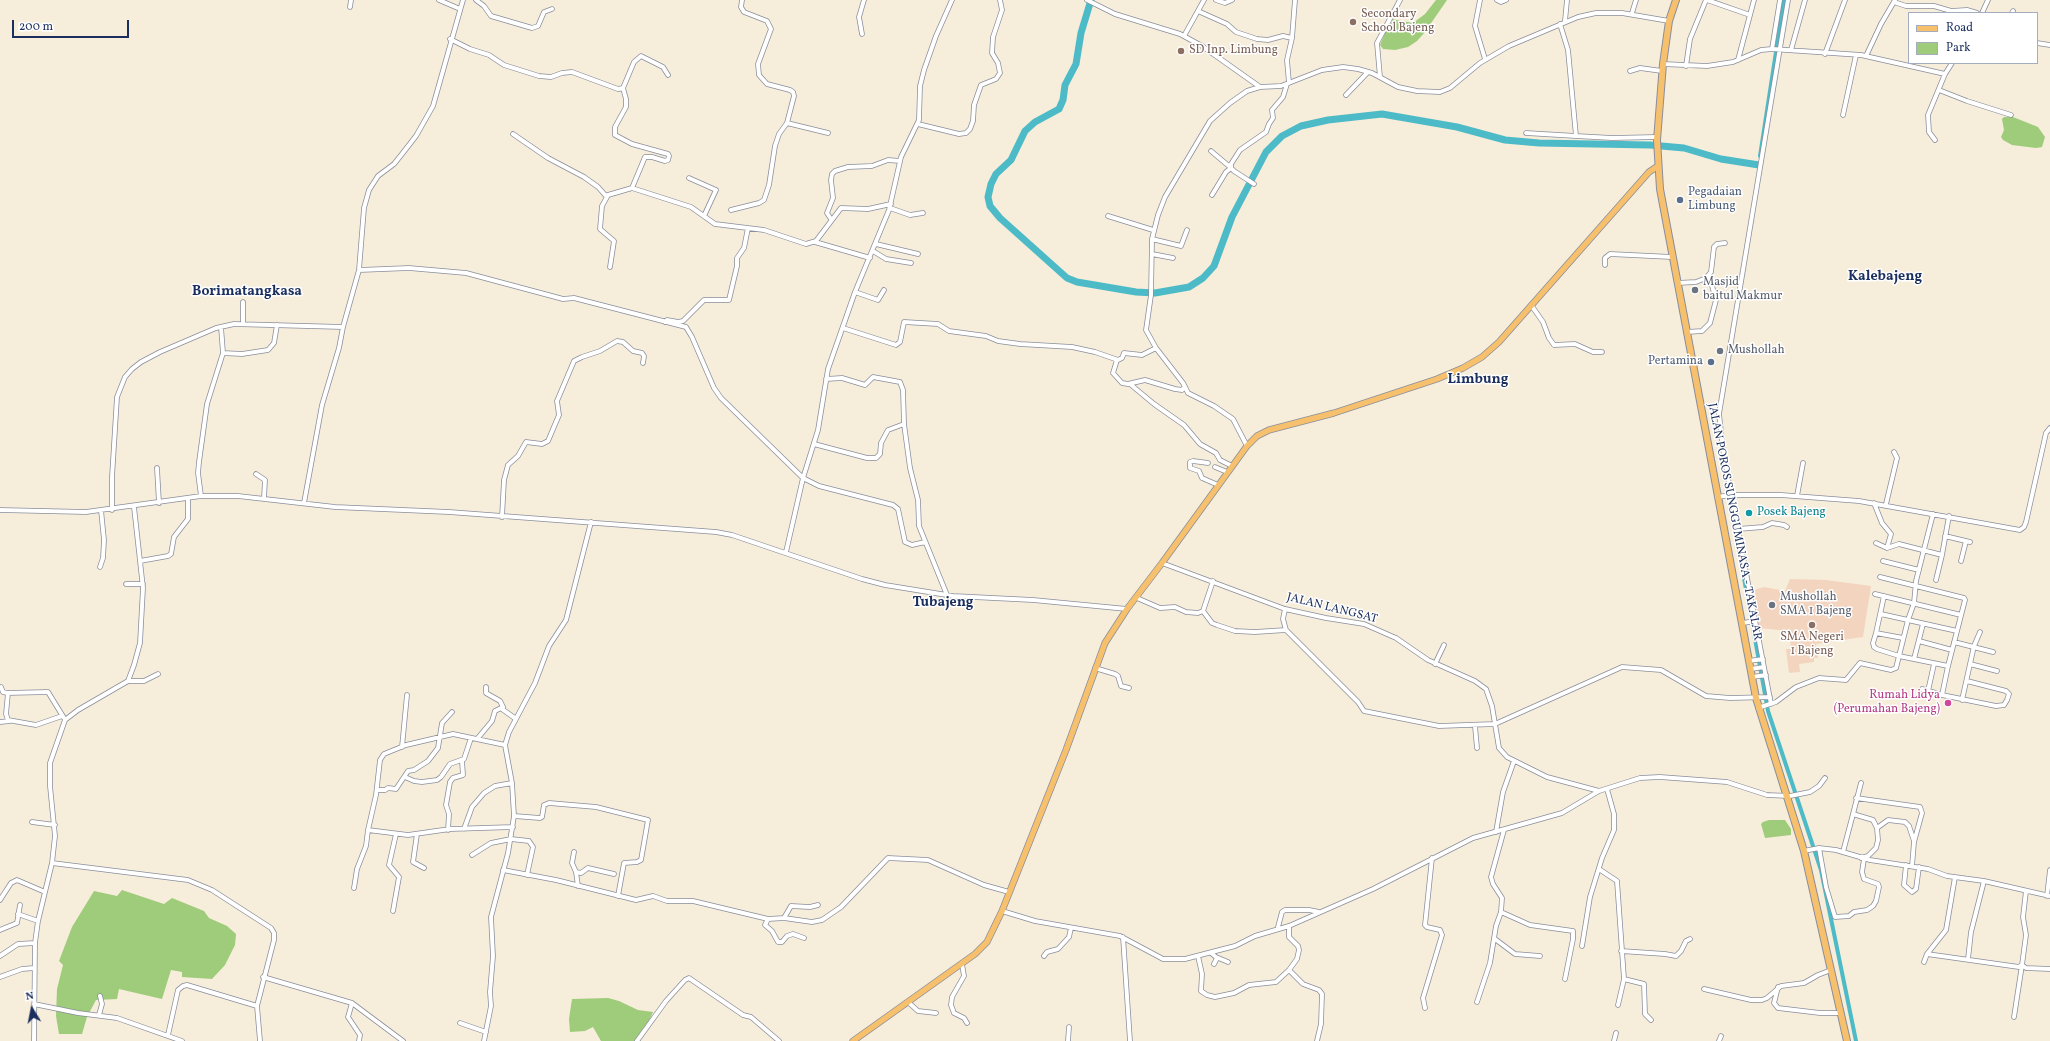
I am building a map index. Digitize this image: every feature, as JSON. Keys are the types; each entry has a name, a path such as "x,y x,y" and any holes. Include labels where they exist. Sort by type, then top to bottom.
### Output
{"highway":[{"name":"JALAN POROS SUNGGUMINASA - TAKALAR","path":"1676,0 1669,21 1662,71 1657,141 1658,166 1672,257 1745,622 1760,707 1806,850 1847,1041"}],"main road":[{"path":"853,1041 962,964 980,950 987,942 1002,911 1066,750 1105,643 1127,609 1137,598 1247,446 1257,436 1279,426 1334,413 1437,379 1463,368 1482,357 1495,346 1649,172 1658,166"}],"street":[{"path":"350,7 351,0"},
{"path":"439,0 460,9"},
{"path":"304,503 322,405 339,348 343,327 359,270 364,208 368,190 378,176 394,164 402,154 426,118 437,96 450,39 463,0"},
{"path":"476,0 484,6 491,16 532,28 538,26 544,12 552,9"},
{"path":"731,210 754,205 764,200 769,185 776,141 787,123 794,101 794,92 767,84 757,70 759,60 770,33 770,24 767,20 761,17 744,12 741,7 742,0"},
{"path":"862,34 859,17 864,0"},
{"path":"786,552 803,478 822,414 826,379 855,292 891,206 900,161 918,124 920,86 924,70 938,30 952,0"},
{"path":"918,124 959,134 966,133 970,130 974,121 974,105 981,85 996,79 1000,73 998,63 992,55 993,37 1001,12 1000,0"},
{"path":"1087,0 1115,14 1168,29 1184,36 1202,46 1260,87"},
{"path":"1184,36 1204,0"},
{"path":"1216,0 1225,3 1232,0"},
{"path":"1212,195 1226,172 1231,167 1240,150 1266,132 1273,118 1272,110 1283,97 1288,84 1287,60 1292,38 1295,0"},
{"path":"1380,78 1377,44 1400,0"},
{"path":"1480,0 1475,26 1485,60"},
{"path":"1496,0 1502,2 1506,0"},
{"path":"1565,21 1567,0"},
{"path":"1632,13 1636,0"},
{"path":"1686,66 1690,39 1707,0 1750,15"},
{"path":"1738,60 1754,0"},
{"path":"1770,705 1721,443 1719,414 1776,49 1780,0"},
{"path":"1776,49 1788,0"},
{"path":"1791,50 1805,0"},
{"path":"1825,54 1845,0"},
{"path":"1982,12 1988,0"},
{"path":"1866,56 1881,24 1895,1 1906,6 1934,6 1951,11 1967,10 1974,12"},
{"path":"1198,11 1227,24 1236,32 1257,39 1268,40 1283,36 1292,38"},
{"path":"1247,446 1233,419 1214,406 1192,396 1156,348 1146,330 1151,295 1153,230 1165,197 1207,125 1235,99 1247,91 1260,87 1270,88 1288,84 1322,70 1348,67 1368,72 1398,87 1417,91 1440,92 1450,88 1485,60 1522,39 1565,21 1596,13 1632,13 1669,21"},
{"path":"1560,24 1568,50 1576,136"},
{"path":"450,39 470,49 489,55 504,65 539,76 550,77 562,73 572,72 611,88 621,90 623,88"},
{"path":"2038,43 2050,45"},
{"path":"1663,64 1707,66 1738,60 1761,50 1776,49 1866,56 1946,74"},
{"path":"1843,115 1856,55"},
{"path":"632,188 645,157 652,157 664,161 668,160 669,156 668,154 632,144 615,135 615,128 626,107 626,99 623,88 634,62 641,56 663,67 668,75"},
{"path":"1935,140 1929,132 1927,123 1932,104 1951,64"},
{"path":"1630,71 1640,68 1662,71"},
{"path":"1346,95 1368,72"},
{"path":"1939,90 1967,101 2011,115"},
{"path":"787,123 828,133"},
{"path":"1526,133 1657,141"},
{"path":"513,134 548,158 584,177 598,187 606,196"},
{"path":"1211,151 1245,179 1253,183"},
{"path":"831,219 827,213 833,198 831,180 834,171 848,167 872,166 888,160 900,161"},
{"path":"689,178 716,190 704,216"},
{"path":"606,196 632,188 691,206 704,216 720,225 773,232 806,244 815,242 870,258"},
{"path":"606,196 601,210 599,228 600,231 614,242 610,267"},
{"path":"815,242 838,210 844,207 868,208 891,206 910,215 923,213"},
{"path":"1108,216 1153,230"},
{"path":"665,322 667,320 678,322 683,321 704,300 729,300 737,266 737,258 744,248 748,228"},
{"path":"1152,238 1181,246 1187,230"},
{"path":"1677,283 1700,281 1709,275 1712,266 1714,247 1716,244 1725,243"},
{"path":"876,244 918,254"},
{"path":"873,250 886,259 911,263"},
{"path":"1152,254 1173,258"},
{"path":"1605,265 1605,258 1612,254 1672,257"},
{"path":"359,270 409,268 466,272 563,299 574,298 683,326 688,329 714,388 721,398 803,478 819,486 893,505 898,509 905,542 910,545 925,542"},
{"path":"1687,332 1702,331 1710,323 1716,302 1709,275"},
{"path":"855,292 878,300 884,290"},
{"path":"243,302 243,323"},
{"path":"1532,305 1543,322 1549,338 1554,345 1575,344 1594,352 1602,352"},
{"path":"843,328 896,345 900,342 904,322 938,324 949,331 986,336 998,341 1020,344 1072,347 1095,352 1117,360"},
{"path":"112,510 115,422 118,397 125,378 142,362 221,327 243,323 343,327"},
{"path":"223,353 242,354 268,350 274,343 277,325"},
{"path":"201,496 198,472 206,408 223,353 221,327"},
{"path":"502,517 504,480 508,464 518,456 526,442 542,444 548,441 559,414 557,401 574,361 600,351 617,341 623,342 633,351 642,353 644,356 643,363"},
{"path":"1156,348 1144,354 1124,353 1121,359 1117,360 1113,370 1114,375 1122,383 1130,384 1145,380 1174,389 1182,390 1186,387"},
{"path":"826,379 842,378 865,385 872,378 898,381 903,393 904,424 910,468 918,500 919,526 947,595"},
{"path":"1130,384 1154,404 1185,426 1200,444 1216,453 1220,460 1232,466"},
{"path":"814,444 867,458 876,458 880,454 881,443 888,430 904,424"},
{"path":"1720,496 1797,496 1886,504 2016,529 2023,528 2032,499 2046,433 2050,428"},
{"path":"1886,504 1897,458 1894,452"},
{"path":"1208,463 1193,461 1190,462 1190,468 1199,472 1202,478 1218,485"},
{"path":"1797,496 1803,463"},
{"path":"157,468 159,502"},
{"path":"1215,468 1227,472"},
{"path":"256,474 265,480 264,498"},
{"path":"0,510 80,512 112,510 201,496 238,496 335,507 449,512 722,533 786,552 873,583 947,595 1033,600 1127,609"},
{"path":"140,561 168,556 171,554 174,537 188,519 188,498"},
{"path":"1874,503 1882,523 1891,534 1887,548"},
{"path":"128,681 140,642 143,584 134,507"},
{"path":"100,568 103,562 104,540 101,510"},
{"path":"1760,707 1770,705 1796,687 1819,678 1846,680 1861,663 1893,670 1897,666 1903,638 1914,603 1919,570 1933,514"},
{"path":"1936,580 1949,516"},
{"path":"484,1041 491,1006 490,992 493,956 491,917 511,839 514,816 512,783 505,745 516,719 535,683 549,646 566,620 591,522"},
{"path":"1738,529 1763,527 1772,523 1784,525 1787,528"},
{"path":"1945,536 1968,541 1961,561"},
{"path":"1876,543 1887,548 1899,544 1942,555"},
{"path":"1884,561 1919,570"},
{"name":"JALAN LANGSAT","path":"1162,563 1285,609 1371,626 1401,640 1419,655 1435,664 1475,681 1486,689 1492,706 1499,748 1514,761 1547,777 1599,791"},
{"path":"1880,577 1964,598 1942,695"},
{"path":"1137,598 1160,608 1175,607 1197,614 1203,611 1213,581"},
{"path":"126,584 143,584"},
{"path":"1875,594 1961,615"},
{"path":"1884,596 1874,647 1899,656 1948,666"},
{"path":"1285,609 1283,619 1286,630 1367,713 1439,726 1475,726 1495,724 1622,667 1661,670 1706,696 1769,697"},
{"path":"1203,611 1212,623 1235,631 1255,632 1286,630"},
{"path":"1880,614 1957,631"},
{"path":"1745,622 1755,621"},
{"path":"1914,659 1923,624"},
{"path":"1962,700 1974,646 1980,632"},
{"path":"1876,633 1903,638"},
{"path":"1918,641 1952,650"},
{"path":"1954,642 1994,652"},
{"path":"1435,664 1444,645"},
{"path":"1751,661 1762,659"},
{"path":"1928,691 1934,664"},
{"path":"1970,664 1997,671"},
{"path":"1753,669 1763,667"},
{"path":"1095,668 1115,674 1118,676 1121,686 1129,688"},
{"path":"0,722 10,721 36,725 64,718 128,681 144,681 158,674"},
{"path":"1755,677 1765,675"},
{"path":"1922,689 1962,700 2000,706 2004,705 2009,696 2008,691 1967,681"},
{"path":"1,687 4,692 8,693 48,692 64,718"},
{"path":"486,687 486,693 502,704 502,709"},
{"path":"8,693 6,717 10,721"},
{"path":"402,747 407,695"},
{"path":"477,739 492,721 495,710 502,709 516,719"},
{"path":"377,790 390,788 396,789 408,771 414,770 432,758 438,748 442,723 452,712"},
{"path":"34,1041 35,943 44,892 52,863 56,825 50,767 52,753 64,718"},
{"path":"1475,726 1477,748"},
{"path":"354,888 358,869 366,846 377,790 381,756 402,747 453,734 505,745"},
{"path":"448,830 449,814 446,805 450,782 453,778 463,775 462,761 468,752 471,738"},
{"path":"405,777 414,782 430,782 441,777 450,764 462,761"},
{"path":"1496,832 1503,792 1514,761"},
{"path":"1002,911 1035,921 1123,937 1166,961 1180,960 1235,946 1278,927 1289,926 1380,886 1473,838 1562,813 1599,791 1640,778 1660,777 1732,783 1767,795 1788,796 1798,795 1816,788 1825,778"},
{"path":"464,829 472,807 484,793 494,786 512,783"},
{"path":"1843,852 1861,783"},
{"path":"1582,946 1589,902 1599,869 1614,830 1614,814 1607,789"},
{"path":"1856,798 1920,807 1922,813 1914,842 1912,866"},
{"path":"514,816 540,818 542,817 544,805 549,803 596,807 648,820 640,860 638,862 624,864 618,896"},
{"path":"1853,814 1871,819 1877,828 1878,840 1876,848 1868,856 1862,859"},
{"path":"1877,828 1888,820 1904,822 1910,826 1914,842"},
{"path":"32,822 56,825"},
{"path":"368,830 396,834 417,834 448,830 513,827"},
{"path":"1477,1002 1486,980 1495,940 1496,926 1501,912 1502,898 1493,884 1492,877 1504,830"},
{"path":"393,911 400,877 389,865 396,834"},
{"path":"417,834 413,862 424,868"},
{"path":"472,854 487,844 511,839 529,841 533,846 527,875"},
{"path":"1806,850 1817,848 1843,852 1862,859 1919,867 1954,878 1984,881 2048,896 2050,870"},
{"path":"1817,848 1826,887 1836,917 1849,916 1854,912 1867,910 1873,906 1876,901 1880,887 1878,884 1869,882 1864,878 1862,872 1862,859"},
{"path":"574,852 572,863 576,872 578,886"},
{"path":"503,870 640,900 652,896 667,901 693,901 768,919 784,918 812,922 822,920 841,907 888,858 928,860 984,885 1009,892"},
{"path":"1425,1008 1423,998 1437,957 1442,935 1440,930 1427,927 1425,925 1432,858"},
{"path":"52,863 188,880 212,890 273,930 274,940 263,977 257,1006 260,1041"},
{"path":"1906,865 1904,885 1912,892 1916,889 1919,867"},
{"path":"576,872 581,873 588,868 614,874"},
{"path":"1599,869 1615,878 1617,881 1624,979 1618,1005"},
{"path":"1924,962 1927,954 1946,930 1954,878"},
{"path":"0,900 15,880 44,892"},
{"path":"1968,959 1972,932 1984,881"},
{"path":"2014,1017 2026,933 2023,917 2026,891"},
{"path":"0,930 17,923 20,905"},
{"path":"784,918 791,906 810,907 818,905"},
{"path":"1278,927 1282,912 1285,910 1309,910 1319,912"},
{"path":"1501,912 1530,925 1573,931 1573,940 1565,979"},
{"path":"18,914 38,921"},
{"path":"768,919 765,925 773,933 776,941 782,942 787,936 792,934 804,938"},
{"path":"1198,956 1202,974 1201,991 1207,995 1215,997 1234,993 1249,986 1276,982 1289,970 1297,959 1299,950 1298,946 1289,937 1289,926"},
{"path":"1044,956 1047,952 1057,950 1068,939 1071,928"},
{"path":"1123,937 1130,1041"},
{"path":"1621,951 1676,956 1681,952 1686,941 1690,939"},
{"path":"1495,940 1515,954 1540,956"},
{"path":"0,956 18,944 35,943"},
{"path":"1211,953 1217,958 1228,962"},
{"path":"1927,954 2013,967 2022,965 2026,968 2050,970"},
{"path":"1214,964 1217,958"},
{"path":"962,964 964,976 952,997 952,1005 954,1013 964,1018 967,1023"},
{"path":"0,976 22,969 34,968"},
{"path":"1289,970 1303,984 1319,990 1322,994 1317,1041"},
{"path":"1704,989 1757,1000 1767,998 1778,987 1789,984 1804,983 1831,970"},
{"path":"263,977 352,1003 403,1041"},
{"path":"637,1041 666,1001 685,980 689,978 743,1015 751,1017 779,1041"},
{"path":"1624,979 1645,985 1645,1014 1651,1020"},
{"path":"168,1035 178,990 183,986 187,985 257,1006"},
{"path":"1778,987 1774,1003 1778,1008 1820,1013 1841,1013"},
{"path":"99,1015 102,1004 100,996"},
{"path":"908,1002 918,1011 936,1012"},
{"path":"352,1003 348,1017 360,1035 359,1041"},
{"path":"34,1004 124,1020 182,1041"},
{"path":"460,1023 486,1032"},
{"path":"1068,1041 1069,1027"},
{"path":"1614,1041 1616,1033"},
{"path":"1719,1041 1721,1036"}],"shaded area":[{"name":"SMA Negeri 1 Bajeng","path":"1790,579 1826,580 1871,586 1863,637 1816,644 1818,658 1814,658 1814,662 1799,664 1800,672 1789,673 1786,649 1791,649 1789,631 1759,628 1754,590 1764,587 1785,591"}],"green space":[{"path":"1436,0 1447,0 1417,41 1408,47 1395,50 1383,49 1380,45 1391,19 1413,23 1425,14"},
{"path":"2004,117 2013,117 2038,127 2045,137 2042,147 2036,148 2012,145 2003,140 2001,137 2004,130 2002,119"},
{"path":"1769,820 1785,820 1791,829 1791,835 1765,838 1761,824"},
{"path":"122,890 164,904 172,898 204,911 209,918 227,926 236,934 235,945 225,965 212,979 182,977 182,972 171,970 162,999 119,989 117,999 96,1000 87,1017 82,1034 59,1034 56,1016 57,989 63,965 59,961 72,927 94,891 117,896"},
{"path":"608,998 619,1001 638,1010 653,1012 640,1041 601,1041 593,1027 585,1031 570,1032 569,1019 572,999"}],"waterway":[{"path":"1091,0 1081,33 1076,64 1065,85 1063,100 1059,109 1035,122 1025,131 1011,160 996,174 991,184 988,197 990,206 1000,218 1067,278 1077,282 1136,292 1155,293 1189,287 1203,278 1214,266 1232,217 1266,152 1282,136 1301,126 1328,120 1382,114 1457,127 1505,140 1539,143 1650,145 1684,148 1721,159 1759,165"},
{"path":"1760,156 1784,0"},
{"path":"1734,523 1768,711 1821,870 1856,1041"}],"place":[{"name":"Secondary School Bajeng","path":"1353,22"},
{"name":"SD Inp. Limbung","path":"1181,51"},
{"name":"Pegadaian Limbung","path":"1680,200"},
{"name":"Masjid baitul Makmur","path":"1695,290"},
{"name":"Mushollah","path":"1720,351"},
{"name":"Pertamina","path":"1711,362"},
{"name":"Posek Bajeng","path":"1749,513"},
{"name":"Mushollah SMA 1 Bajeng","path":"1772,605"},
{"name":"SMA Negeri 1 Bajeng","path":"1812,625"},
{"name":"Rumah Lidya (Perumahan Bajeng)","path":"1948,703"}],"district":[{"name":"Kalebajeng","path":"1885,277"},
{"name":"Borimatangkasa","path":"247,292"},
{"name":"Limbung","path":"1478,380"},
{"name":"Tubajeng","path":"943,603"}]}
